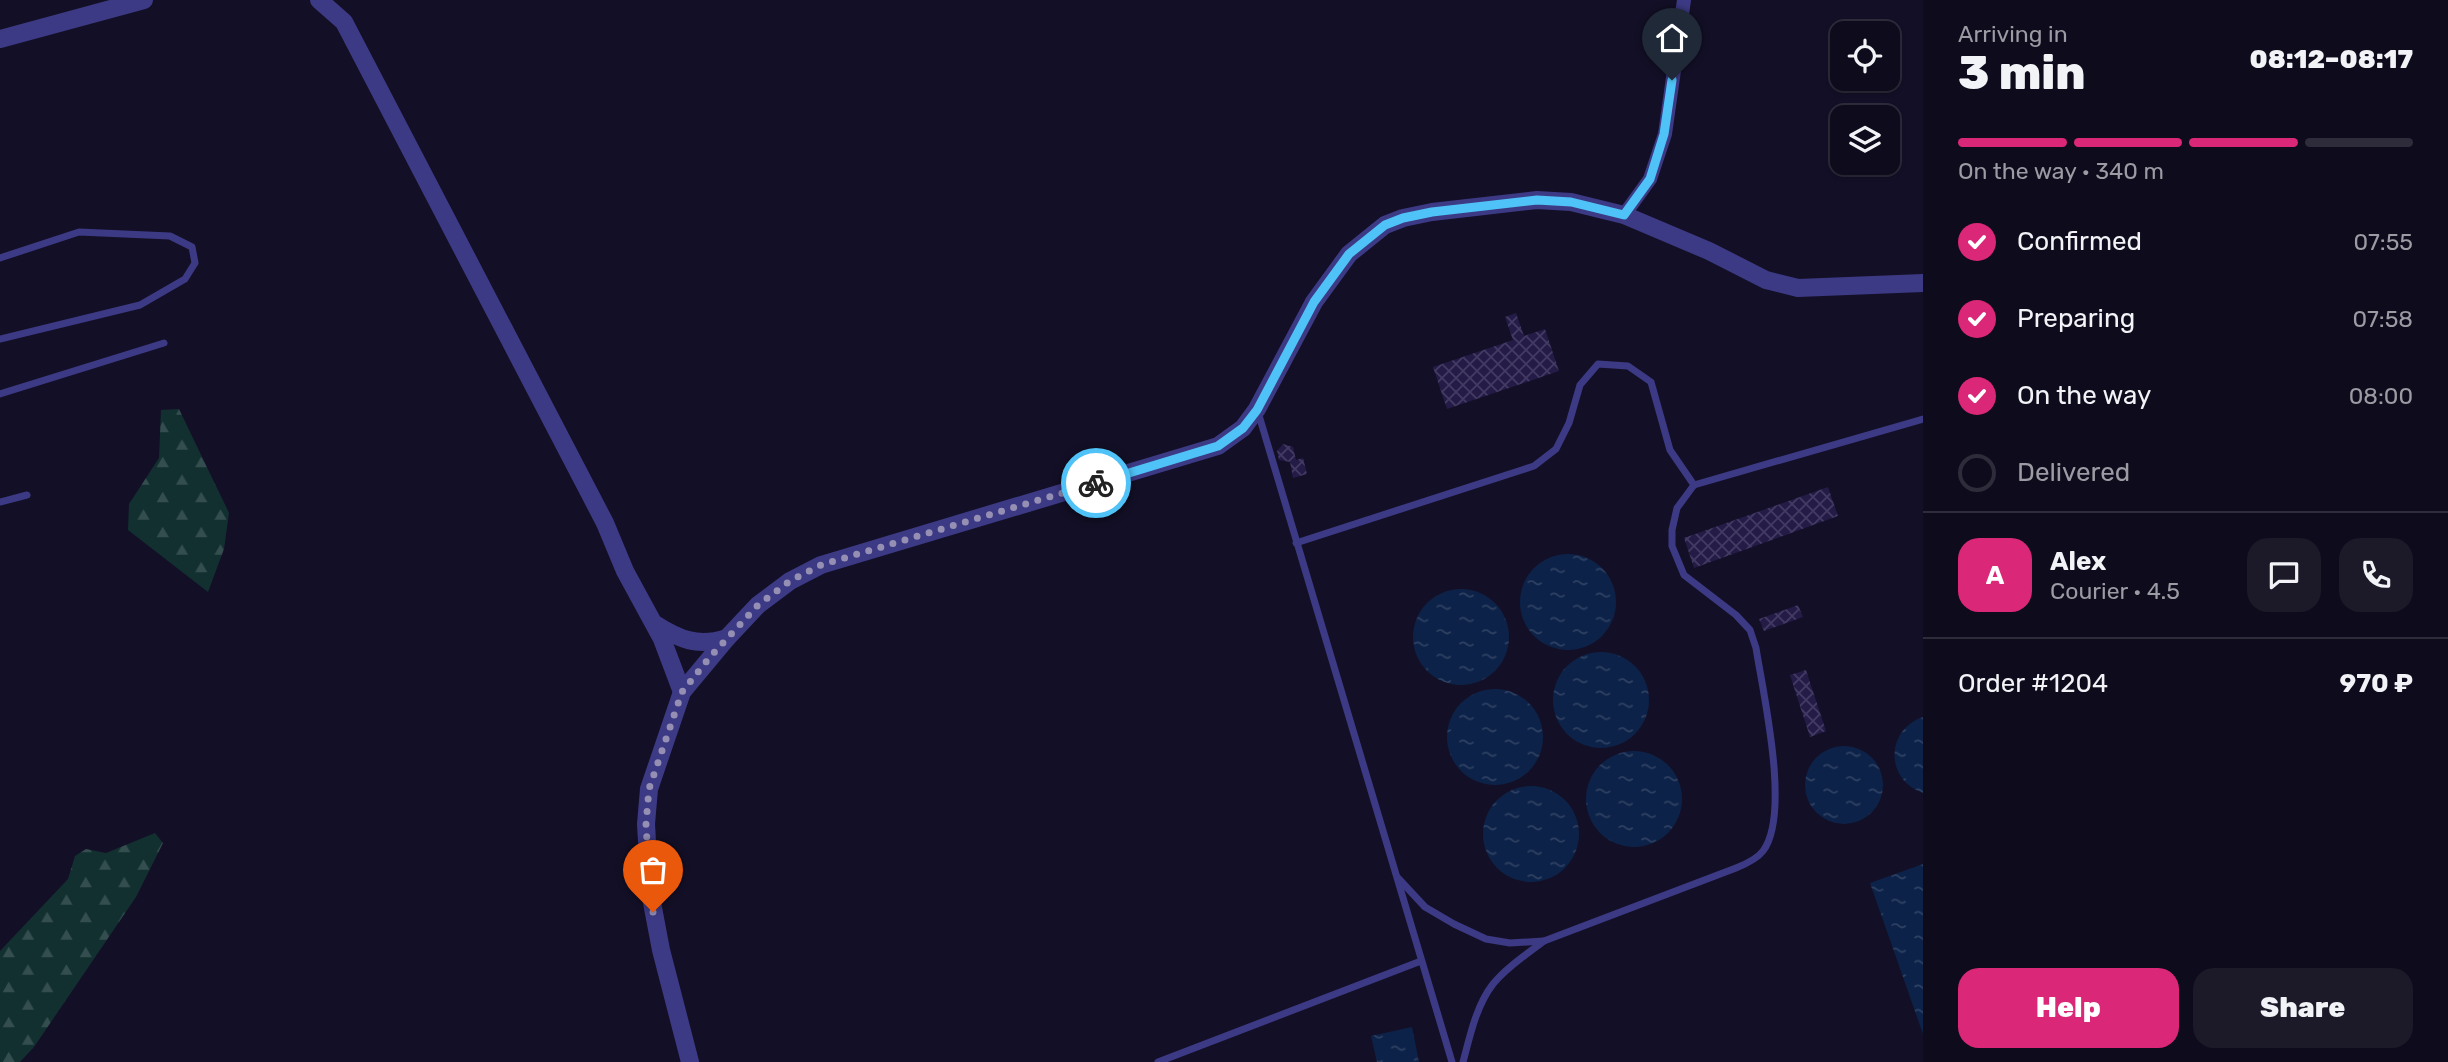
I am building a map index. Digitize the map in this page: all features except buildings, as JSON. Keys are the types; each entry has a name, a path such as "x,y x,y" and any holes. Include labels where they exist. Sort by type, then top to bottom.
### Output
{"street":[{"path":"0,39 144,0"},
{"path":"319,0 345,22"},
{"path":"336,0 605,523 625,571 662,639 682,692"},
{"path":"1624,215 1650,179 1664,134 1684,0"},
{"path":"690,1062 661,950 650,892 646,824 649,789 682,692 758,605 790,581 821,565 1218,446 1243,428 1257,410 1314,302 1349,254 1385,225 1403,218 1537,200 1571,202 1624,215 1709,251 1766,280 1798,288 1923,283"},
{"path":"652,622 685,640 711,643 727,638"}],"lane":[{"path":"0,258 79,232 170,236 192,247 195,264 185,279 140,305 0,339"},
{"path":"0,394 164,343"},
{"path":"1296,543 1534,466 1556,449 1569,424 1580,385 1598,364 1628,366 1651,382 1670,450 1695,485"},
{"path":"1257,410 1452,1062"},
{"path":"1462,1062 1474,1020 1492,985 1544,941 1736,868 1762,852 1770,839 1775,809 1775,770 1756,648 1750,630 1737,615 1684,575 1672,546 1677,508 1695,485 1923,419"},
{"path":"0,502 27,495"},
{"path":"1396,876 1425,906 1486,939 1510,943 1544,941"},
{"path":"1158,1062 1422,961"}],"green space":[{"path":"179,409 229,513 224,549 208,592 128,530 129,504 159,458 161,410"},
{"path":"155,833 163,843 136,897 34,1047 20,1062 0,1062 0,951 68,879 75,856 86,849 106,853"}],"water":[{"path":"1568,554 1587,557 1602,568 1613,583 1616,602 1613,621 1602,636 1587,647 1568,650 1549,647 1534,636 1523,621 1520,602 1523,583 1534,568 1549,557"},
{"path":"1461,589 1480,592 1495,603 1506,618 1509,637 1506,656 1495,671 1480,682 1461,685 1442,682 1427,671 1416,656 1413,637 1416,618 1427,603 1442,592"},
{"path":"1601,652 1620,655 1635,666 1646,681 1649,700 1646,719 1635,734 1620,745 1601,748 1582,745 1567,734 1556,719 1553,700 1556,681 1567,666 1582,655"},
{"path":"1495,689 1514,692 1529,703 1540,718 1543,737 1540,756 1529,771 1514,782 1495,785 1476,782 1461,771 1450,756 1447,737 1450,718 1461,703 1476,692"},
{"path":"1923,717 1923,793 1911,787 1902,777 1896,767 1895,755 1896,743 1902,733 1911,723"},
{"path":"1836,746 1852,746 1866,752 1877,763 1883,777 1883,793 1877,807 1866,818 1852,824 1836,824 1822,818 1811,807 1805,793 1805,777 1811,763 1822,752"},
{"path":"1634,751 1653,754 1668,765 1679,780 1682,799 1679,818 1668,833 1653,844 1634,847 1615,844 1600,833 1589,818 1586,799 1589,780 1600,765 1615,754"},
{"path":"1531,786 1550,789 1565,800 1576,815 1579,834 1576,853 1565,868 1550,879 1531,882 1512,879 1497,868 1486,853 1483,834 1486,815 1497,800 1512,789"},
{"path":"1923,864 1923,1034 1870,883"},
{"path":"1412,1027 1419,1062 1377,1062 1371,1036"}],"way so far":[{"path":"653,912 646,824 649,789 667,733 682,692 758,605 790,581 821,565 1096,483"}],"route":[{"path":"1096,483 1218,446 1243,428 1257,410 1314,302 1349,254 1385,225 1432,212 1537,200 1571,202 1624,215 1650,179 1664,134 1672,80"}]}
